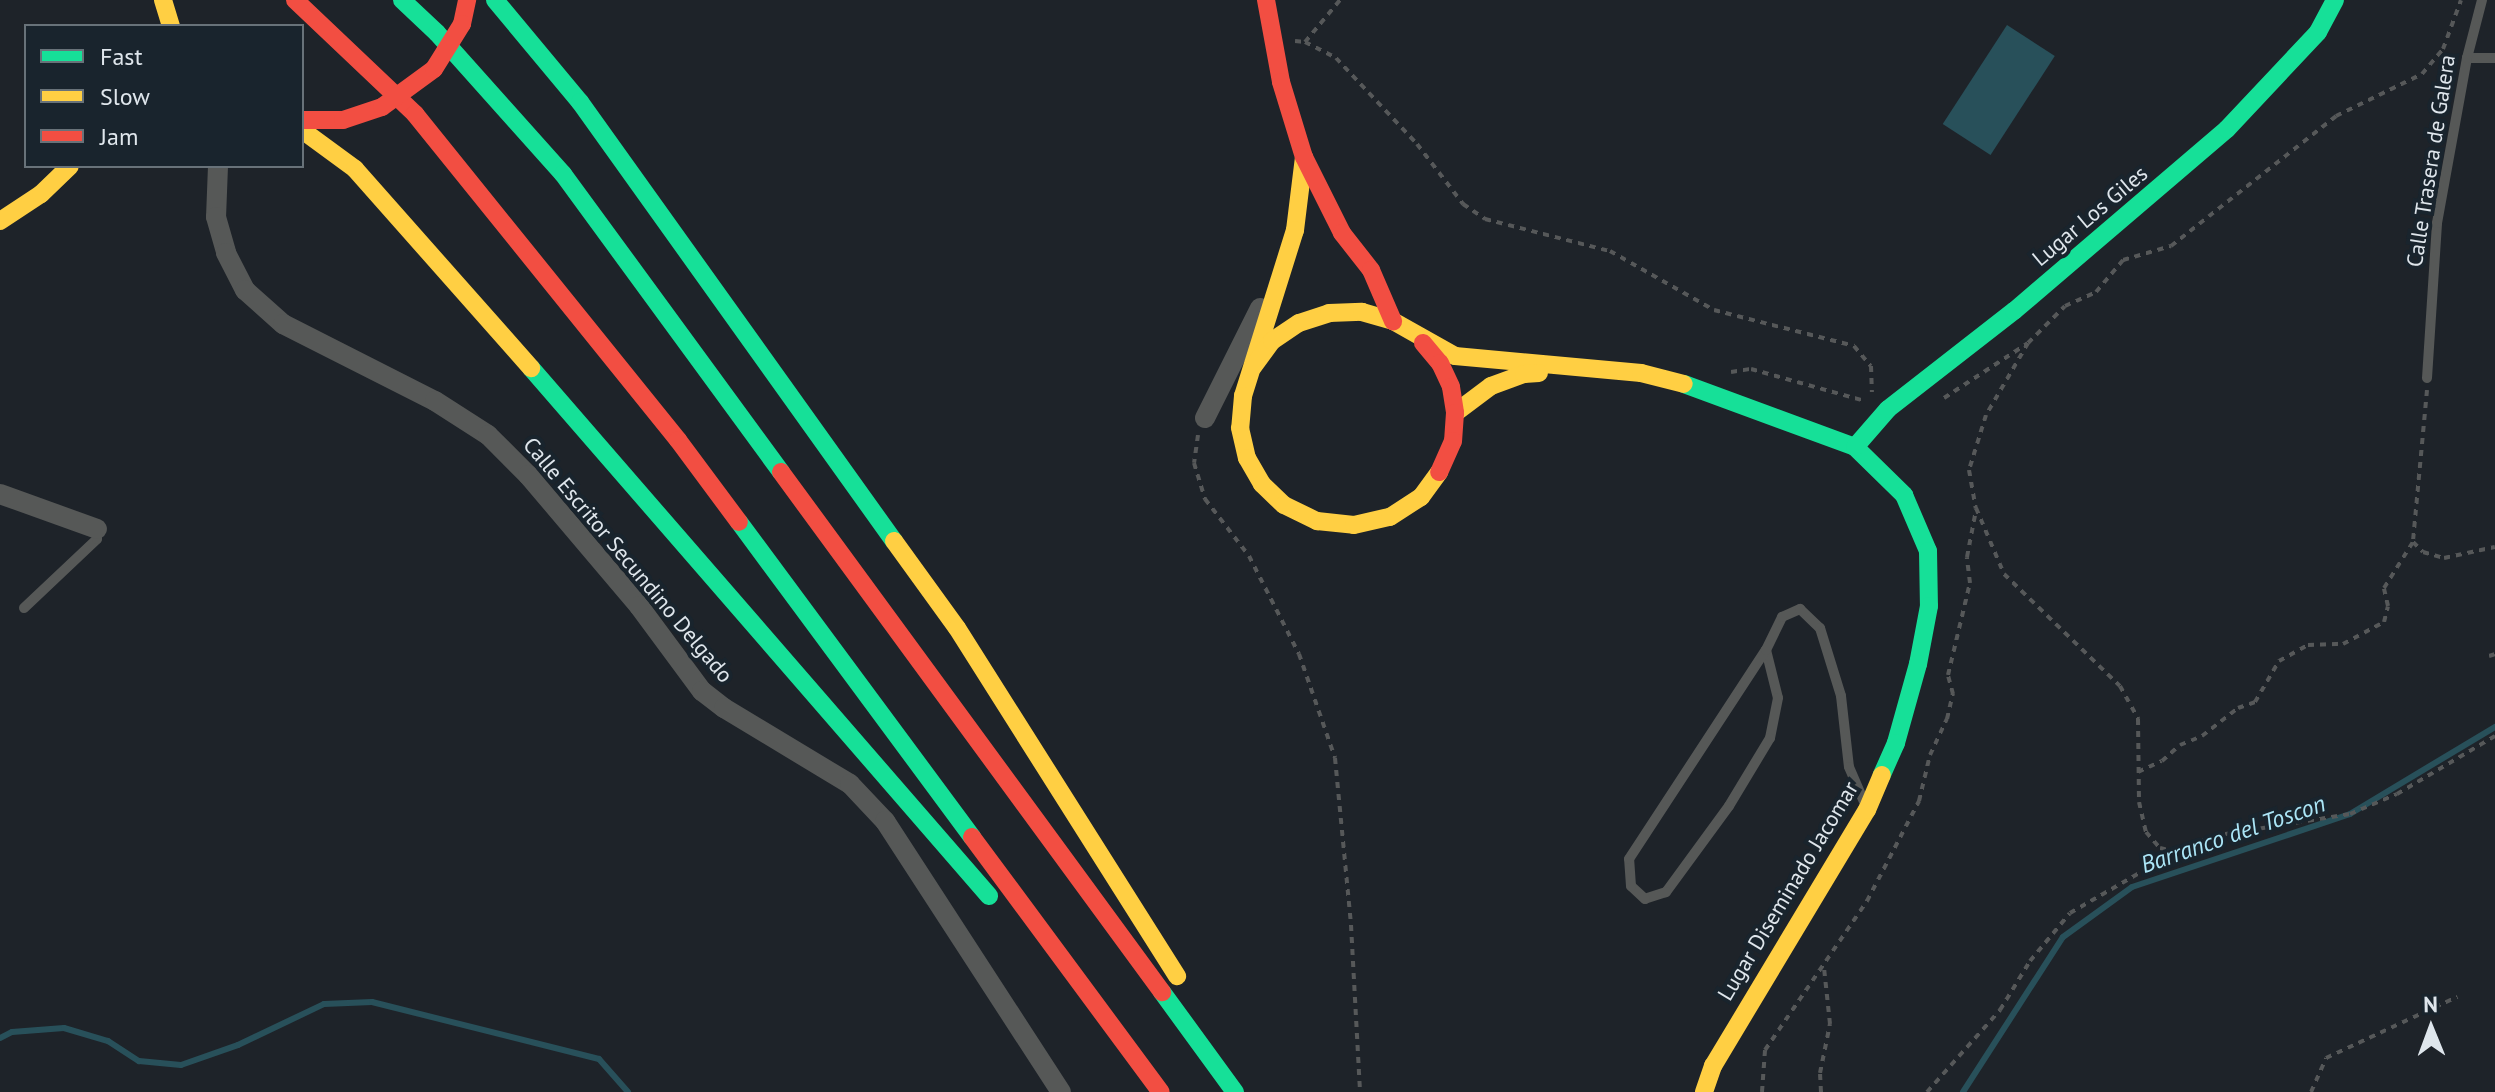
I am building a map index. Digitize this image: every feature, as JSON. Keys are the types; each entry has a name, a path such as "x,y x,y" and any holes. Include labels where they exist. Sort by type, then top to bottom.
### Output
{"main road":[{"path":"163,0 170,24"},
{"path":"295,0 415,114 678,440 1160,1092"},
{"path":"402,0 437,33 563,174 1235,1092"},
{"path":"304,120 343,120 382,107 434,69 462,24 467,0"},
{"path":"495,0 580,102 957,628 1188,995 1244,1092"},
{"path":"1266,0 1281,82 1304,157 1342,233 1371,270 1393,321"},
{"name":"Lugar Los Giles","path":"1855,447 1888,409 2014,311 2227,129 2287,69 2318,32 2335,0"},
{"path":"304,131 355,169 457,282 1160,1092"},
{"path":"1304,157 1295,230 1243,396 1240,428 1247,458 1262,484 1284,505 1317,521 1354,525 1390,517 1421,497 1443,467 1453,441 1455,413 1451,387 1440,363 1420,339"},
{"path":"0,221 41,194 68,168"},
{"path":"1253,367 1272,341 1299,323 1329,313 1362,312 1393,321 1420,339 1455,356 1584,370"},
{"path":"1455,413 1491,386 1524,374 1584,370"},
{"name":"Lugar Diseminado Jacomar","path":"1584,370 1641,373 1702,388 1855,447 1904,495 1928,551 1929,606 1918,664 1896,743 1867,810 1713,1066 1704,1092"}],"street":[{"name":"Calle Escritor Secundino Delgado","path":"218,168 216,217 226,253 245,290 283,324 435,401 488,435 528,475 629,594 702,691 724,708 850,784 885,821 1061,1092"},
{"path":"1205,418 1287,254"},
{"path":"1205,418 1243,396"},
{"path":"0,494 97,529"}],"lane":[{"name":"Calle Trasera de Galera","path":"2427,378 2437,223 2467,58 2482,0"},
{"path":"2467,58 2495,58"},
{"path":"24,608 97,539 97,529"},
{"path":"1766,650 1778,698 1770,738 1729,806 1666,892 1645,899 1631,886 1629,859 1766,650 1782,617 1800,609 1820,628 1841,696 1849,767 1867,810"}],"path":[{"path":"1305,42 1340,0"},
{"path":"1933,406 2028,343 2065,306 2096,292 2123,260 2171,246 2336,116 2422,74 2443,49 2461,0"},
{"path":"1273,39 1305,42 1336,58 1417,144 1463,204 1485,219 1610,251 1714,310 1854,346 1871,366 1874,390 1864,400"},
{"path":"2028,343 1986,415 1969,470 1976,508 2004,574 2120,686 2138,719 2139,802 2146,832 2160,848 2176,852"},
{"path":"1702,388 1721,374 1751,369 1888,409"},
{"path":"2138,772 2162,761 2180,745 2202,736 2238,708 2255,702 2279,661 2308,645 2343,644 2384,622 2388,606 2384,588 2413,542 2427,378"},
{"path":"1205,418 1198,432 1194,463 1205,499 1249,556 1299,654 1335,758 1351,925 1360,1092"},
{"path":"2413,542 2423,552 2444,558 2495,547"},
{"path":"2489,656 2495,654"},
{"path":"1927,1092 2000,1010 2030,961 2070,913 2176,852 2213,836 2350,814 2397,794 2495,736"},
{"path":"1821,1092 1820,1073 1830,1024 1824,965"},
{"path":"2311,1092 2326,1058 2457,997"}],"water":[{"path":"2007,25 2055,56 1991,155 1943,124"}],"waterway":[{"name":"Barranco del Toscon","path":"1963,1092 2063,937 2132,887 2350,814 2495,727"},
{"path":"0,1038 12,1032 64,1028 108,1041 139,1061 181,1065 238,1045 324,1004 372,1002 599,1059 628,1092"}],"traffic: fast":[{"path":"402,0 437,33 563,174 781,472"},
{"path":"495,0 580,102 894,541"},
{"path":"1855,447 1888,409 2014,311 2227,129 2318,32 2335,0"},
{"path":"531,368 989,896"},
{"path":"1684,384 1855,447 1904,495 1928,551 1929,606 1918,664 1896,743 1882,775"},
{"path":"739,522 972,837"},
{"path":"1162,992 1235,1092"}],"traffic: slow":[{"path":"163,0 170,24"},
{"path":"304,131 355,169 531,368"},
{"path":"1304,157 1295,230 1243,396 1240,428 1247,458 1262,484 1284,505 1317,521 1354,525 1390,517 1421,497 1439,472"},
{"path":"0,221 41,194 68,168"},
{"path":"1253,367 1272,341 1299,323 1329,313 1362,312 1393,321 1455,356 1641,373 1684,384"},
{"path":"1455,413 1491,386 1524,374 1539,373"},
{"path":"894,541 957,628 1177,976"},
{"path":"1704,1092 1713,1066 1867,810 1882,775"}],"traffic: jam":[{"path":"295,0 415,114 678,440 739,522"},
{"path":"462,24 467,0"},
{"path":"1266,0 1281,82 1304,157 1342,233 1371,270 1393,321"},
{"path":"382,107 434,69 462,24"},
{"path":"304,120 343,120 382,107"},
{"path":"1423,343 1440,363 1451,387 1455,413 1453,441 1439,472"},
{"path":"781,472 1162,992"},
{"path":"972,837 1161,1092"}]}
